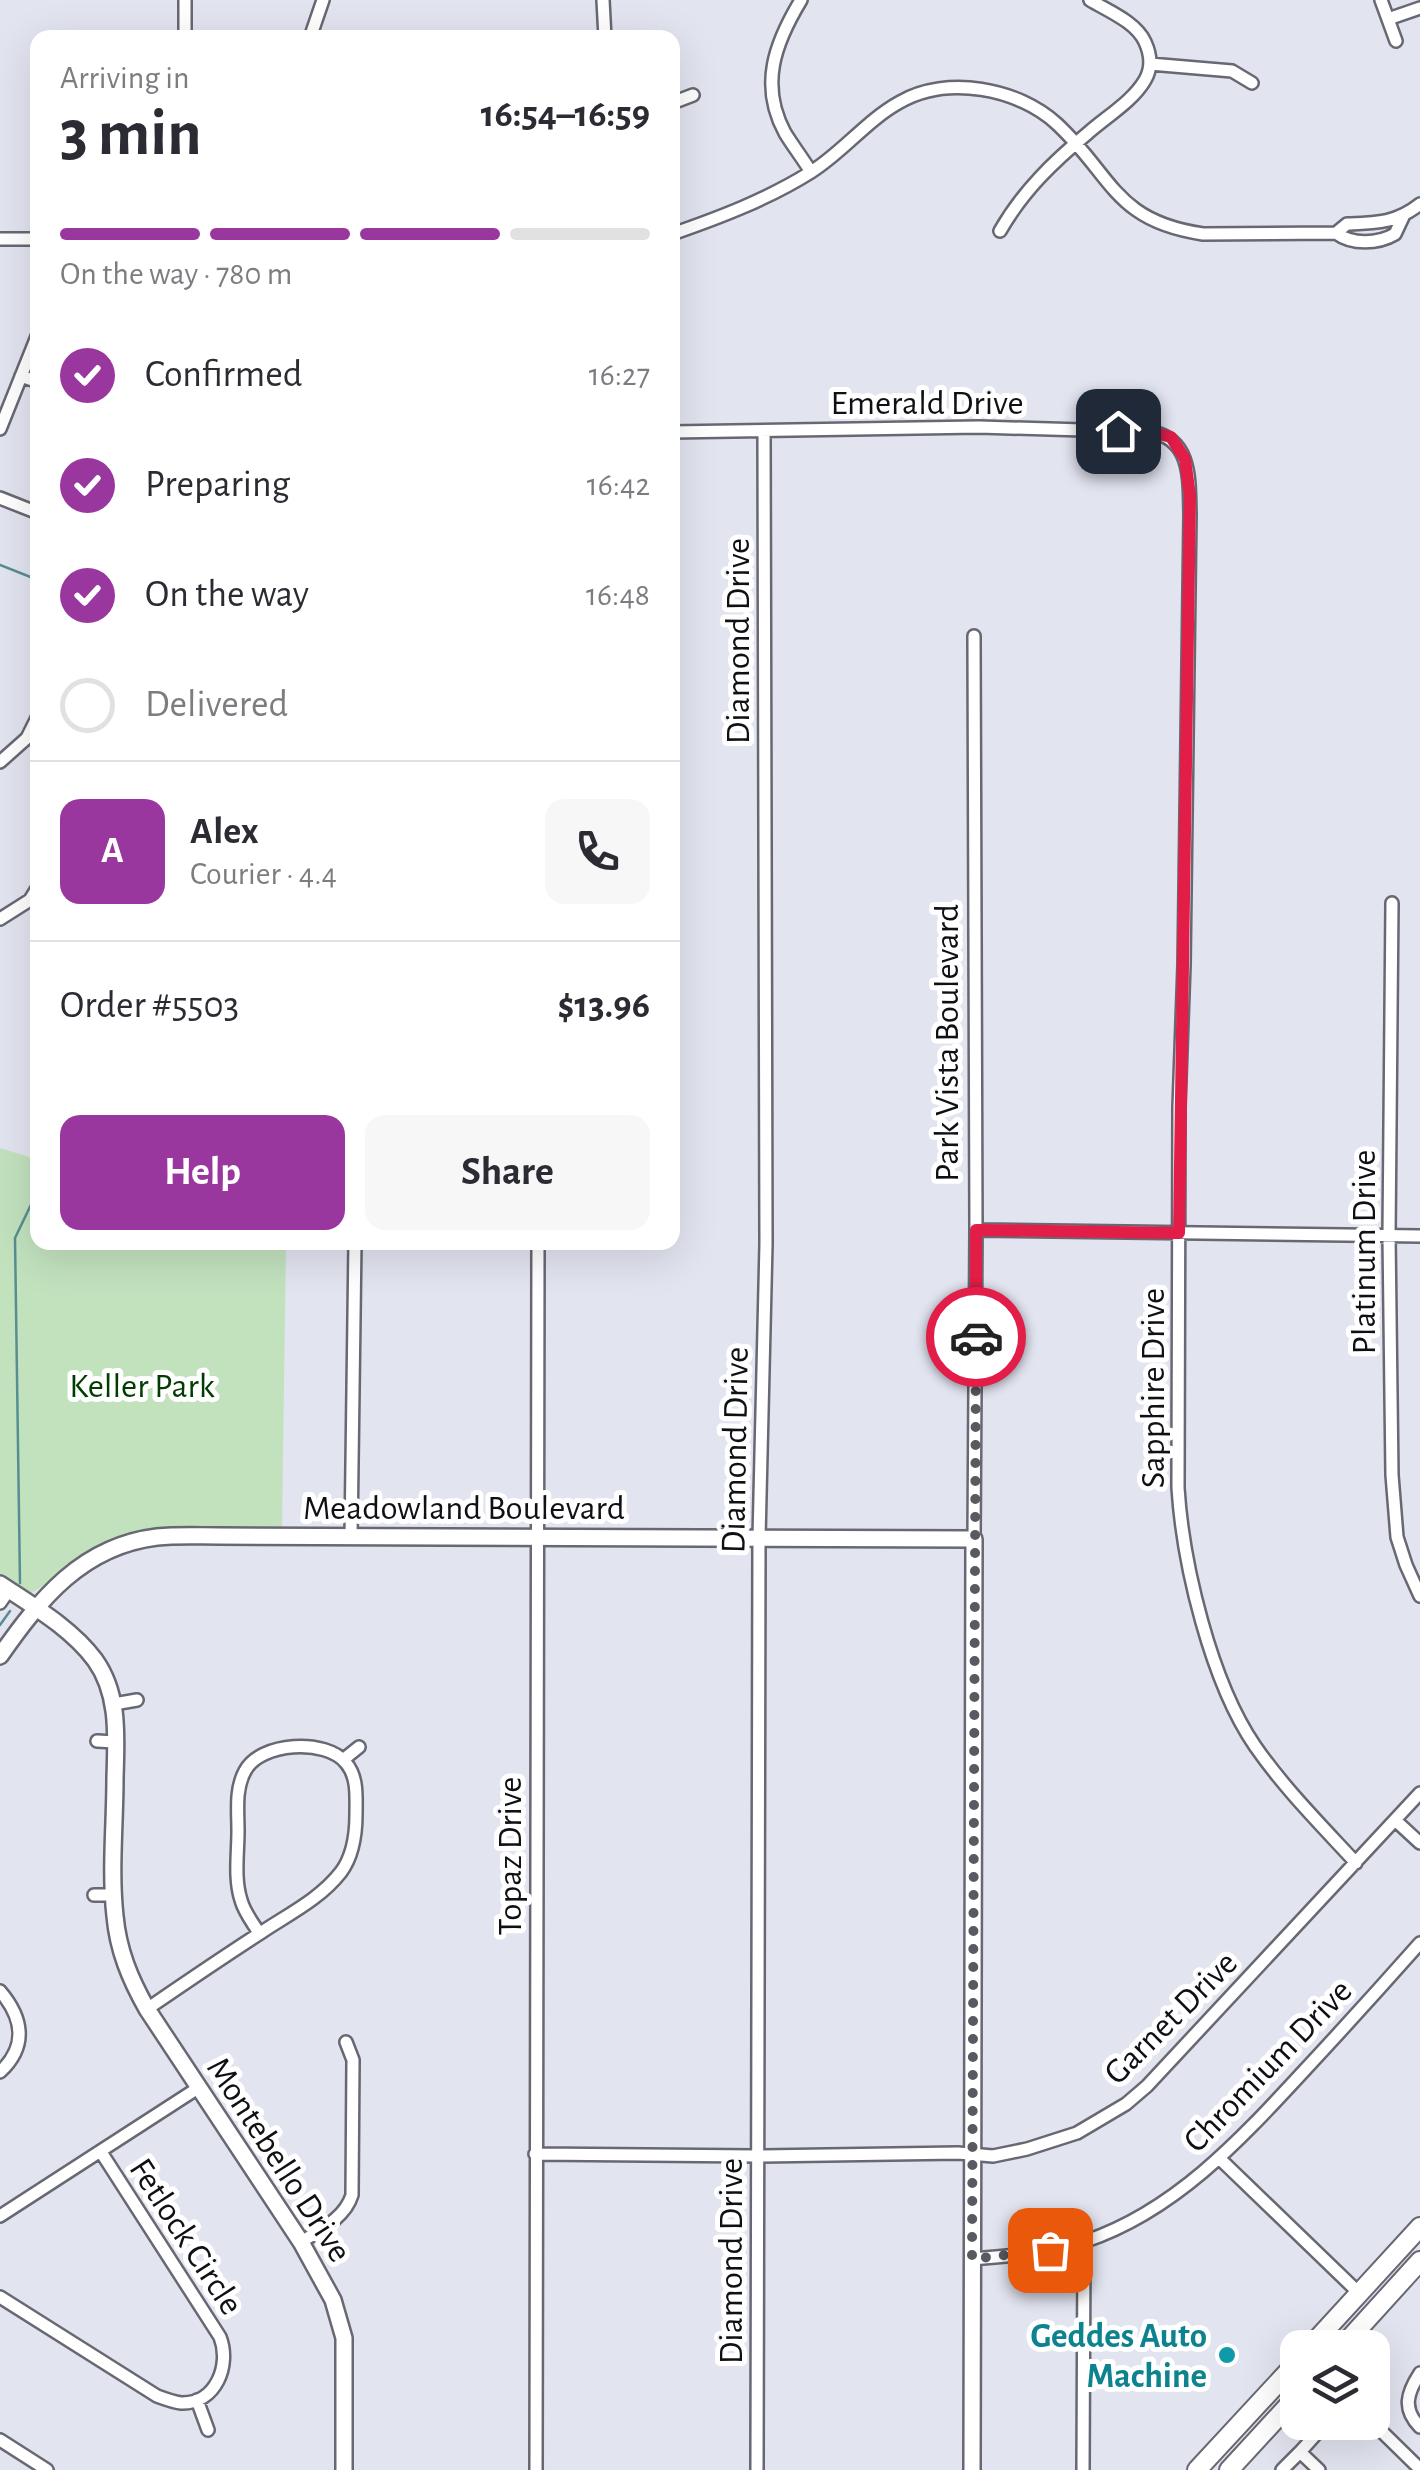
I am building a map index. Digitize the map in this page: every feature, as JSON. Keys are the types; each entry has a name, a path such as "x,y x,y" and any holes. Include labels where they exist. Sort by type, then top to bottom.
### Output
{"main road":[{"path":"1326,2330 1420,2227"},
{"path":"1358,2330 1420,2261"},
{"path":"1358,2330 1363,2305 1359,2294"},
{"path":"1197,2470 1280,2379"},
{"path":"1229,2470 1280,2414"},
{"path":"1209,2470 1227,2449 1242,2420"}],"street":[{"path":"185,30 186,0"},
{"path":"313,30 323,0"},
{"path":"604,0 604,30"},
{"path":"801,0 778,44 772,90 785,132 811,172"},
{"path":"1000,231 1027,190 1142,85 1150,64 1144,39 1138,30 1090,0"},
{"path":"1382,0 1396,41"},
{"path":"1388,19 1420,8"},
{"path":"1150,64 1232,71 1252,83"},
{"path":"680,231 731,213 811,172 900,102 929,92 972,89 1012,97 1048,116 1124,201 1150,220 1168,227 1203,234 1336,233 1346,240 1376,241 1395,234 1404,217 1420,204"},
{"path":"680,100 693,95"},
{"path":"0,239 30,239"},
{"path":"0,430 4,408 30,354"},
{"path":"21,376 30,379"},
{"name":"Emerald Drive","path":"680,432 1072,429 1151,432 1171,437 1178,444"},
{"name":"Diamond Drive","path":"758,2470 759,1538 766,1253 764,431"},
{"name":"Sapphire Drive","path":"1178,444 1185,459 1190,496 1179,1233 1178,1488 1182,1539 1194,1593 1226,1690 1254,1745 1356,1863"},
{"path":"0,498 30,510"},
{"name":"Park Vista Boulevard","path":"972,2470 974,636"},
{"path":"0,762 30,740"},
{"path":"0,919 30,900"},
{"name":"Platinum Drive","path":"1392,903 1389,1236 1394,1512 1402,1551 1420,1596"},
{"path":"976,1230 1420,1236"},
{"path":"351,1537 354,1250"},
{"name":"Topaz Drive","path":"536,2470 538,1250"},
{"name":"Meadowland Boulevard","path":"0,1656 34,1608 74,1570 135,1541 178,1536 974,1539"},
{"name":"Montebello Drive","path":"3,1592 63,1628 95,1661 110,1688 116,1742 113,1894 122,1955 147,2009 326,2286 342,2325 344,2470"},
{"path":"114,1704 137,1700"},
{"path":"97,1741 116,1742"},
{"path":"344,1759 359,1747"},
{"path":"147,2009 314,1899 349,1860 356,1828 354,1778 344,1759 326,1749 269,1750 244,1772 238,1796 238,1885 243,1906 259,1934"},
{"name":"Garnet Drive","path":"535,2154 973,2155 1010,2153 1076,2133 1126,2104 1167,2066 1420,1794"},
{"path":"1395,1820 1420,1843"},
{"path":"335,1879 348,1890"},
{"path":"94,1895 113,1894"},
{"name":"Chromium Drive","path":"972,2259 1084,2242 1148,2211 1193,2180 1241,2138 1420,1942"},
{"path":"0,1990 18,2020 20,2032 16,2054 0,2072"},
{"path":"300,2242 346,2209 352,2195 352,2060 346,2042"},
{"path":"0,2216 198,2088"},
{"name":"Fetlock Circle","path":"101,2152 224,2346 224,2368 218,2380 197,2400"},
{"path":"1219,2158 1359,2294"},
{"path":"1083,2470 1084,2242"},
{"path":"0,2296 157,2396 180,2403 197,2400 208,2430"},
{"path":"54,2331 63,2318"},
{"path":"1420,2373 1408,2396 1410,2415 1420,2427"},
{"path":"0,2440 47,2470"},
{"path":"1282,2470 1311,2440"},
{"path":"1390,2440 1420,2469"},
{"path":"1300,2452 1319,2470"}],"green space":[{"name":"Keller Park","path":"0,1148 30,1158 30,1250 286,1250 282,1528 185,1527 114,1539 83,1554 29,1594 0,1574"}],"waterway":[{"path":"0,565 30,577"},
{"path":"20,1583 15,1238 30,1207"},
{"path":"0,1625 10,1611"}],"way so far":[{"path":"976,1337 972,2259 1050,2250"}],"place":[{"name":"Geddes Auto Machine","path":"1227,2355"}],"route":[{"path":"976,1337 976,1230 1179,1233 1190,496 1185,459 1171,437 1118,431"}]}
